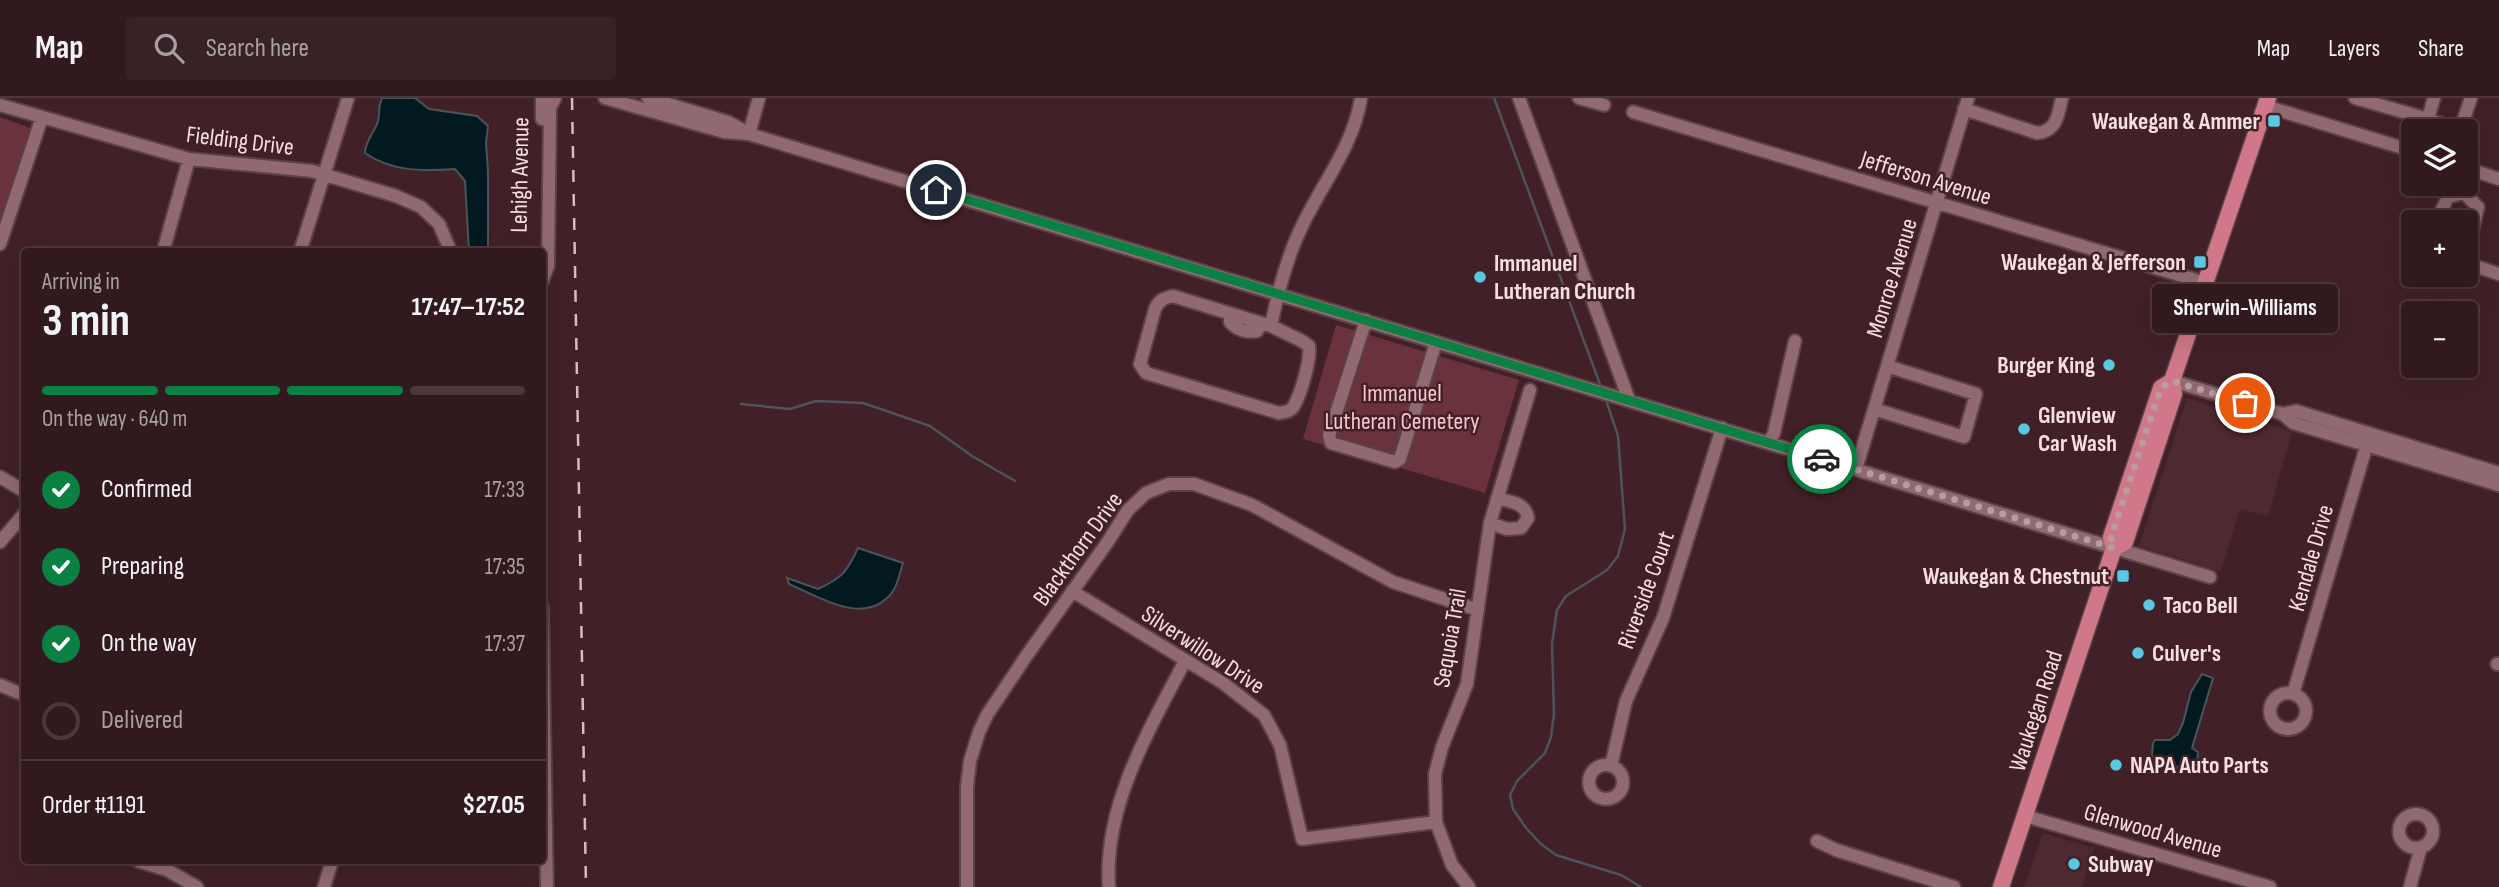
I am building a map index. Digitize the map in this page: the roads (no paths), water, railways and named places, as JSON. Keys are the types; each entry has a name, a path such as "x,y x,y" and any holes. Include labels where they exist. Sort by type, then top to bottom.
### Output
{"main road":[{"name":"Waukegan Road","path":"2001,887 2114,548 2125,542 2134,517 2175,394 2172,381 2267,102"}],"street":[{"path":"301,248 348,98"},
{"name":"Lehigh Avenue","path":"540,248 542,98"},
{"path":"546,271 550,108 555,98"},
{"path":"605,98 723,132 749,134 2210,577"},
{"path":"648,98 728,122 749,134"},
{"path":"749,134 759,98"},
{"path":"1266,325 1288,258 1302,225 1352,132 1361,98"},
{"path":"1519,98 1623,398"},
{"path":"1580,98 1604,105"},
{"path":"1966,104 2037,133 2050,129 2056,122 2062,98"},
{"path":"2355,98 2428,119 2434,98"},
{"path":"2463,119 2470,98"},
{"path":"2267,102 2401,147"},
{"name":"Monroe Avenue","path":"1856,469 1966,104"},
{"name":"Fielding Drive","path":"0,105 189,159 325,173 421,207 439,223 448,248"},
{"name":"Jefferson Avenue","path":"1633,112 2206,283"},
{"path":"0,244 42,117"},
{"path":"164,248 189,159"},
{"path":"2478,172 2499,180"},
{"path":"2442,210 2448,197 2452,196"},
{"path":"2467,196 2478,207 2477,210"},
{"path":"2478,267 2499,274"},
{"path":"1173,296 1266,325 1309,346 1310,355 1294,406 1286,412 1279,413 1143,371 1140,359 1158,302 1164,298 1173,296"},
{"path":"1366,320 1329,435 1331,443 1395,462 1400,459 1436,342"},
{"path":"1769,443 1795,341"},
{"path":"1874,409 1964,438 1976,394 1887,366"},
{"path":"2172,381 2283,414 2295,411 2368,440 2499,485"},
{"name":"Sequoia Trail","path":"1469,887 1452,865 1436,822 1436,774 1443,747 1467,684 1490,523 1530,390"},
{"name":"Riverside Court","path":"1611,766 1626,701 1663,618 1722,428"},
{"path":"2368,440 2499,473"},
{"name":"Kendale Drive","path":"2293,695 2368,440"},
{"path":"0,477 21,489"},
{"name":"Blackthorn Drive","path":"967,887 967,788 970,761 979,732 1027,655 1128,510 1146,493 1168,484 1194,484 1252,505 1393,582 1478,610"},
{"path":"1490,523 1507,528 1521,528 1527,522 1527,513 1520,505 1497,498"},
{"path":"0,541 21,517"},
{"name":"Silverwillow Drive","path":"1072,592 1223,683 1264,715 1280,745 1302,839 1436,822"},
{"path":"1109,887 1108,865 1118,808 1147,734 1185,662"},
{"path":"0,685 21,694"},
{"name":"Glenwood Avenue","path":"2025,816 2270,887"},
{"path":"546,831 547,887"},
{"path":"1817,841 1836,850 1954,887"},
{"path":"2410,887 2421,847"},
{"path":"324,887 331,864"},
{"path":"168,865 197,887"}],"water":[{"path":"382,98 415,98 429,109 477,116 488,126 488,248 469,248 465,181 455,169 420,170 397,167 365,153 378,121"},
{"path":"858,548 903,563 893,591 876,605 852,608 838,605 789,584 787,578 818,589 826,585 843,573"},
{"path":"2202,674 2213,678 2192,748 2198,752 2197,763 2180,767 2162,762 2152,756 2153,743 2155,740 2170,740 2178,734 2191,692"}],"waterway":[{"path":"1494,98 1601,387"},
{"path":"1606,400 1618,436 1625,529 1618,556 1607,570 1566,596 1557,610 1552,644 1554,714 1551,737 1545,753 1517,781 1510,795 1513,809 1526,828 1556,855 1621,875 1641,887"},
{"path":"741,404 790,409 816,401 863,403 930,426 972,456 1015,481"}],"railway":[{"path":"572,98 586,887"}],"place":[{"name":"Waukegan & Ammer","path":"2274,121"},
{"name":"Waukegan & Jefferson","path":"2200,262"},
{"name":"Immanuel Lutheran Church","path":"1480,277"},
{"name":"Burger King","path":"2109,365"},
{"name":"Sherwin-Williams","path":"2245,403"},
{"name":"Glenview Car Wash","path":"2024,429"},
{"name":"Waukegan & Chestnut","path":"2123,576"},
{"name":"Taco Bell","path":"2149,605"},
{"name":"Culver's","path":"2138,653"},
{"name":"NAPA Auto Parts","path":"2116,765"},
{"name":"Subway","path":"2074,864"}],"park label":[{"name":"Immanuel Lutheran Cemetery","path":"1402,407"}]}
